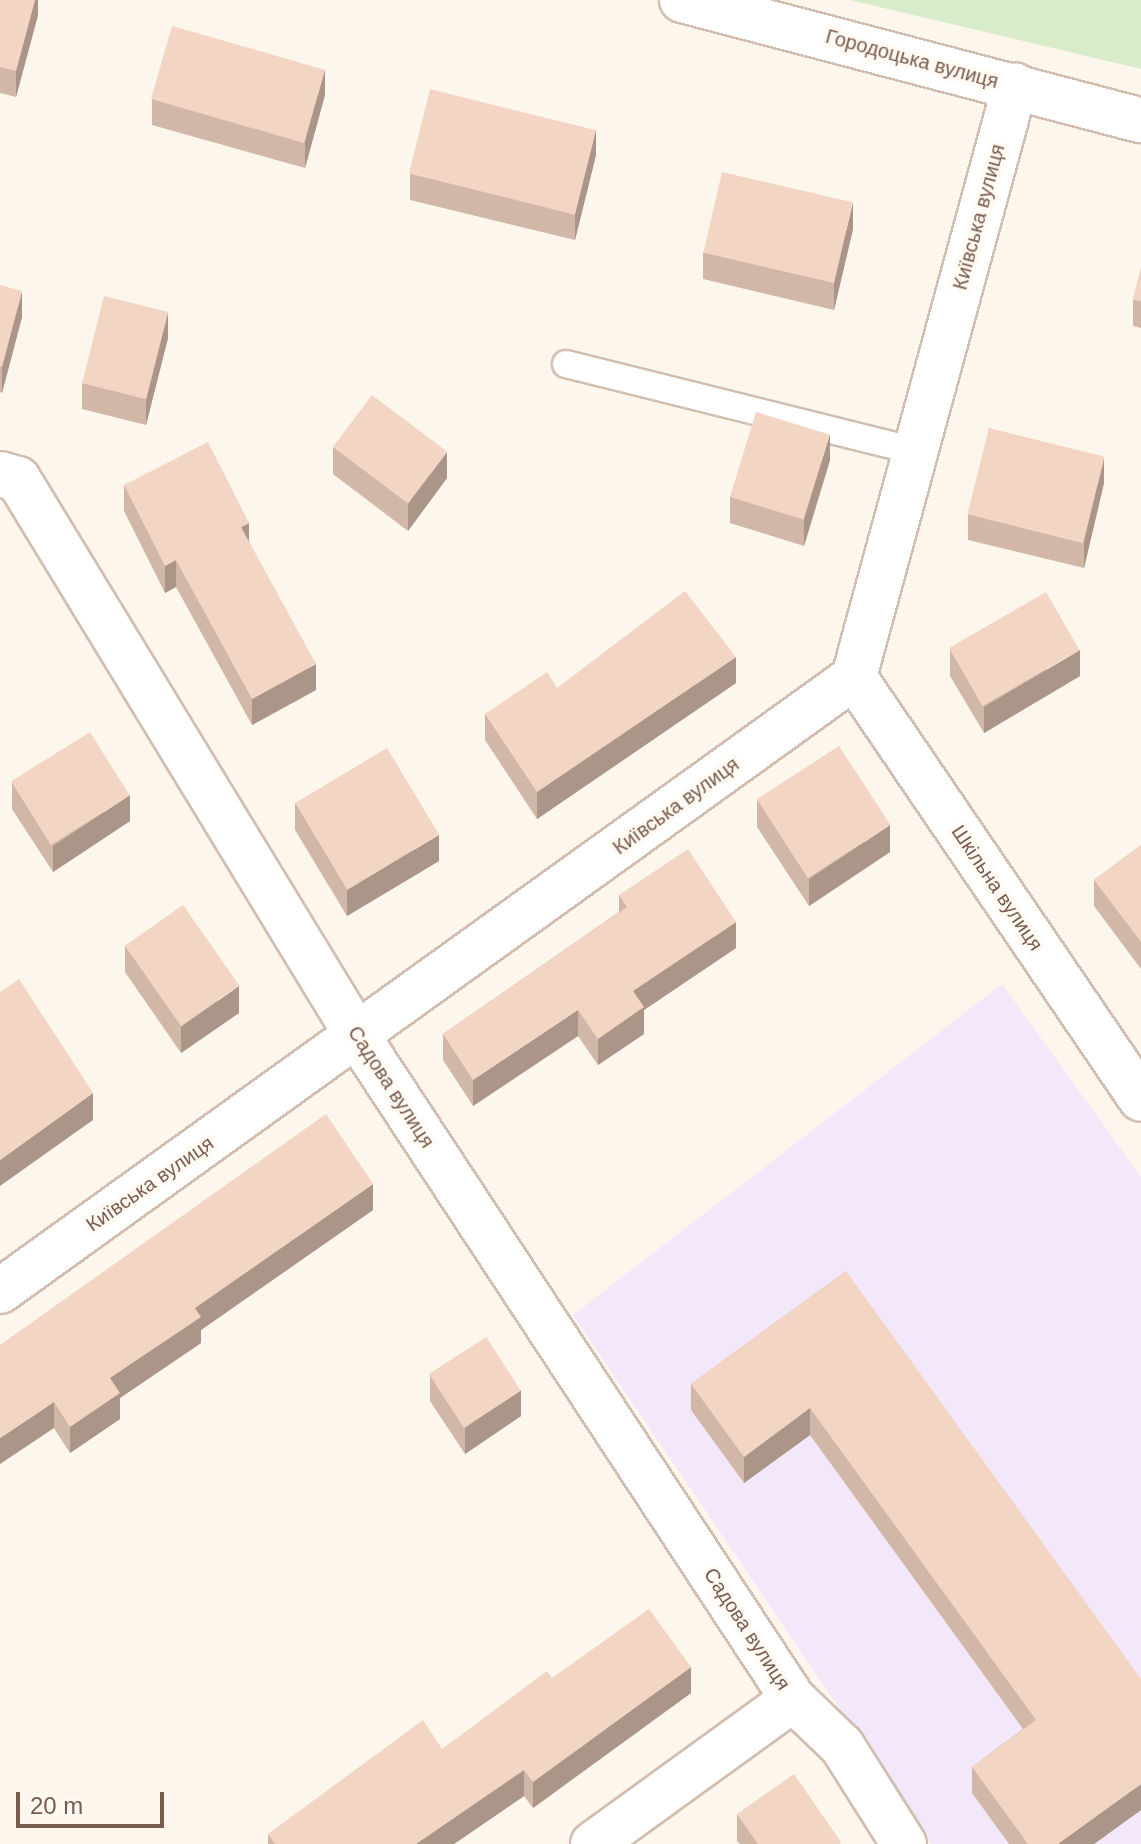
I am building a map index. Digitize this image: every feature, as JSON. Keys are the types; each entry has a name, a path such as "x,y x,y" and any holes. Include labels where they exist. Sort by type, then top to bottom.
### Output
{"street":[{"name":"Городоцька вулиця","path":"682,0 1141,120"},
{"name":"Київська вулиця","path":"0,1291 358,1037 854,677 1015,86"},
{"name":"Садова вулиця","path":"0,474 18,479 358,1037 793,1699 842,1746 904,1844"},
{"name":"Шкільна вулиця","path":"854,677 1141,1099"},
{"name":"Садова вулиця","path":"593,1844 793,1699"}],"lane":[{"path":"566,364 916,451"}],"shaded area":[{"path":"1002,984 1141,1177 1141,1844 931,1844 573,1315"}],"green space":[{"path":"850,0 1141,0 1141,69"}],"building":[{"path":"0,0 35,0 16,71 0,67"},
{"path":"172,26 325,70 304,143 151,99"},
{"path":"430,89 596,130 575,215 409,173"},
{"path":"722,172 853,202 834,283 703,253"},
{"path":"1141,268 1141,301 1133,300"},
{"path":"0,285 22,291 2,367 0,366"},
{"path":"104,296 168,312 146,399 82,383"},
{"path":"372,395 447,452 408,503 333,447"},
{"path":"756,412 830,435 804,520 730,497"},
{"path":"989,428 1104,457 1083,543 967,514"},
{"path":"208,442 249,523 241,527 316,664 252,699 176,560 165,566 124,485"},
{"path":"685,591 736,657 537,792 485,714 547,672 557,688"},
{"path":"1046,592 1080,650 983,706 949,648"},
{"path":"90,732 130,796 51,845 11,781"},
{"path":"839,746 890,825 808,878 757,799"},
{"path":"387,748 439,835 347,890 295,803"},
{"path":"1141,845 1141,942 1094,880"},
{"path":"688,849 736,922 633,991 644,1007 598,1039 578,1010 473,1080 443,1034 627,907 619,895"},
{"path":"183,905 239,985 181,1026 125,946"},
{"path":"19,979 93,1093 0,1160 0,992"},
{"path":"326,1114 373,1184 195,1308 201,1317 110,1378 120,1393 70,1427 54,1402 0,1438 0,1345"},
{"path":"846,1271 1141,1679 1141,1784 1058,1844 1028,1844 972,1767 1036,1720 810,1408 744,1457 691,1384"},
{"path":"486,1337 521,1391 464,1428 429,1374"},
{"path":"649,1609 691,1667 533,1782 524,1770 416,1844 275,1844 268,1834 423,1720 442,1749 547,1671 552,1678"},
{"path":"794,1774 841,1842 838,1844 758,1844 737,1814"}]}
